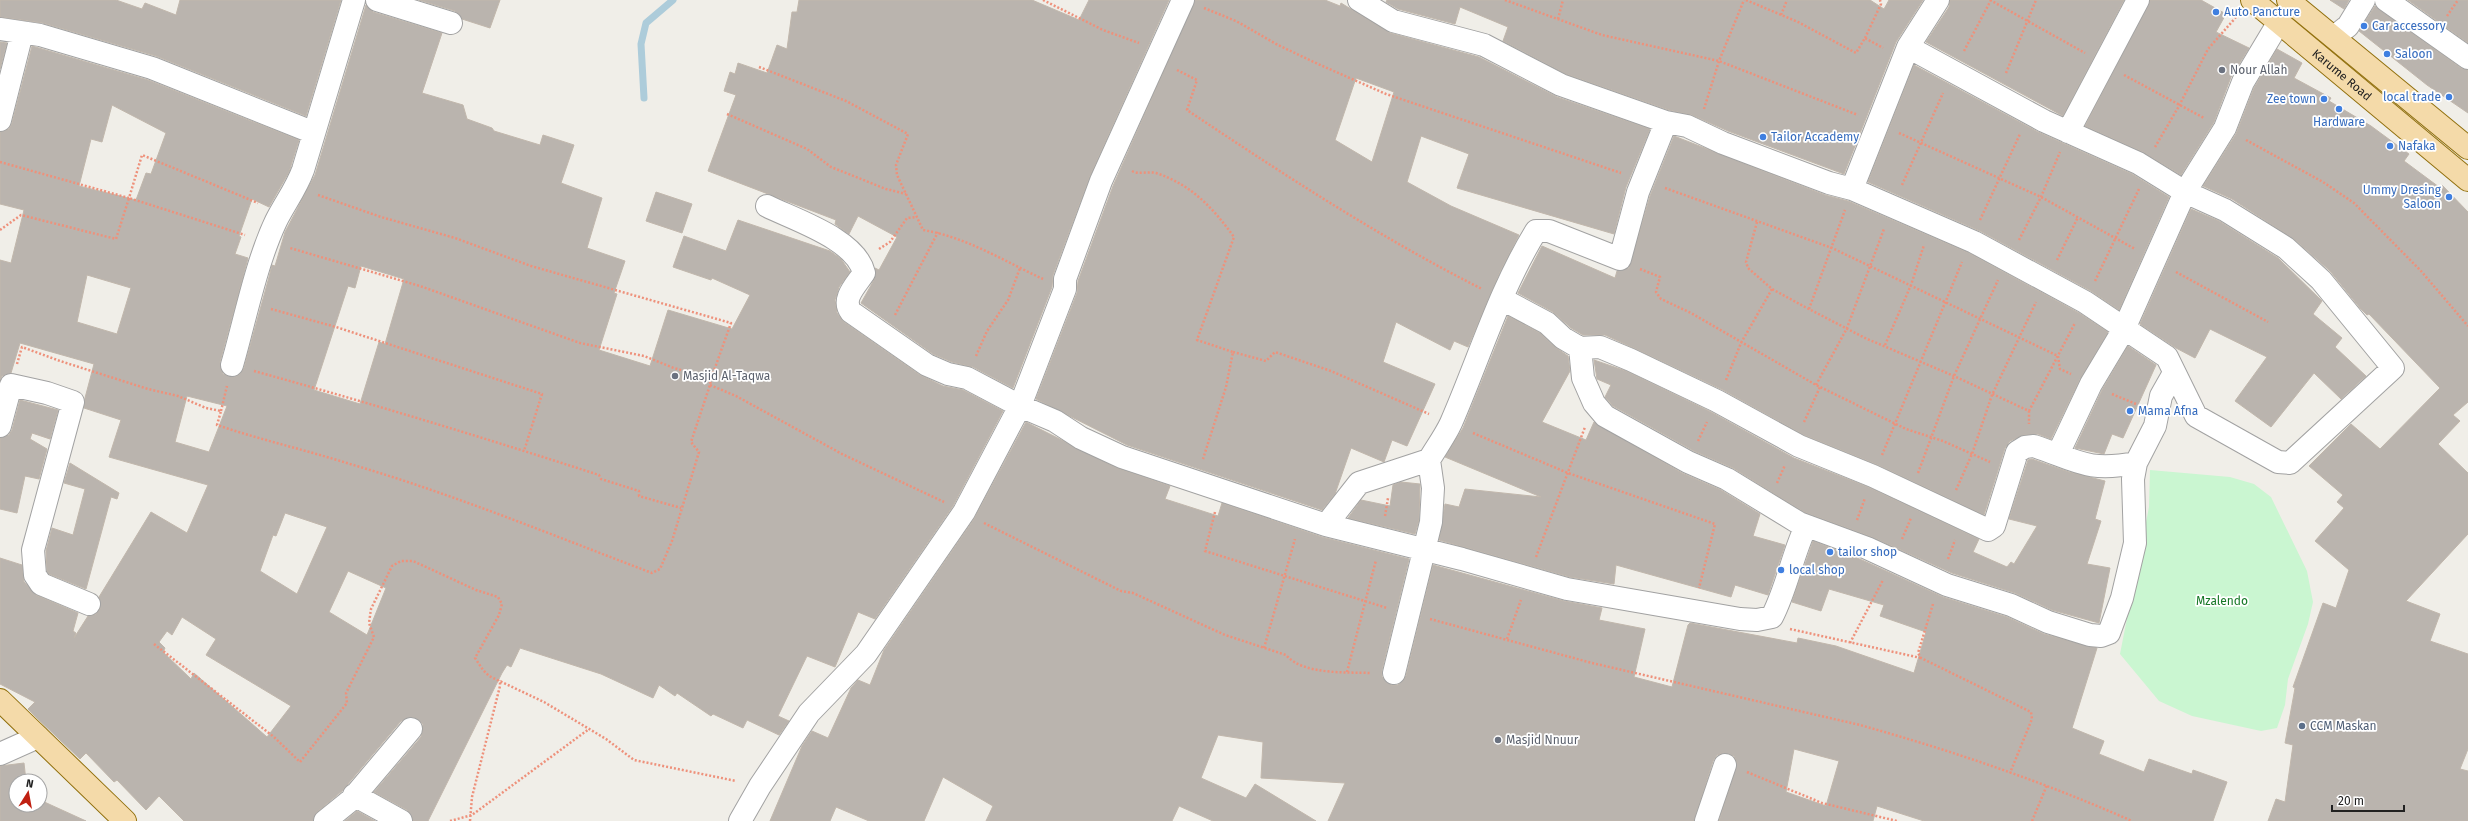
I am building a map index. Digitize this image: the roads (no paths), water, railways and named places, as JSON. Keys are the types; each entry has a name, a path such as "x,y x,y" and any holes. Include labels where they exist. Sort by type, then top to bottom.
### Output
{"main road":[{"name":"Karume Road","path":"2253,0 2461,174"},
{"path":"2288,0 2468,149"},
{"path":"0,700 123,820"}],"street":[{"path":"232,365 268,242 281,213 296,187 310,148 312,132 354,0"},
{"path":"377,0 451,23"},
{"path":"1359,0 1393,21 1484,45 1561,85 1666,122 1697,131 1829,183 1852,189 1970,240 2085,302 2167,357 2196,416 2278,462 2290,463 2393,368 2321,280 2286,248 2225,210 2185,192 2144,166 2029,113 1908,47"},
{"path":"1852,189 1908,47 1938,0"},
{"path":"2068,132 2138,0"},
{"path":"2334,38 2348,26 2364,0"},
{"path":"2386,0 2468,58"},
{"path":"740,821 760,786 809,713 866,654 964,512 1020,406 1065,289 1065,279 1111,158 1158,56 1191,3"},
{"path":"2058,454 2091,384 2124,329 2185,192 2225,128 2243,82 2279,22"},
{"path":"0,29 40,35 152,68 312,132"},
{"path":"0,120 22,33"},
{"path":"1394,673 1414,588 1426,550 1432,515 1433,488 1429,460 1450,424 1523,252 1536,231 1549,231 1620,259 1643,180 1666,122"},
{"path":"2461,174 2468,149"},
{"path":"767,206 818,228 836,239 861,263 864,273 847,299 846,306 851,312 927,365 948,374 967,378 1020,406 1056,421 1081,438 1122,457 1302,518 1567,589 1694,611 1757,620 1772,617 1788,580 1796,548 1806,526"},
{"path":"1502,299 1547,323 1563,338 1580,348 1600,347 1717,401 1799,446 1873,476 1988,530 1994,526 2018,452 2025,447 2034,446 2088,466 2112,467 2136,463"},
{"path":"1580,348 1583,378 1594,403 1605,416 1688,462 1727,479 1806,526 1848,541 1940,582 2011,605 2048,622 2090,635 2101,636 2109,633 2122,598 2135,543 2133,479 2136,463 2155,426 2161,396 2174,373"},
{"path":"0,426 11,385 47,393 73,402 33,550 35,575 41,584 89,604"},
{"path":"1326,525 1359,483 1429,460"},
{"path":"325,821 354,795 412,729"},
{"path":"0,754 38,737"},
{"path":"1706,821 1725,765"},
{"path":"354,795 400,821"}],"waterway":[{"path":"644,98 641,44 646,23 673,0"}],"place":[{"name":"Auto Pancture","path":"2216,12"},
{"name":"Car accessory","path":"2364,26"},
{"name":"Saloon","path":"2387,54"},
{"name":"Nour Allah","path":"2222,70"},
{"name":"local trade","path":"2449,97"},
{"name":"Zee town","path":"2324,99"},
{"name":"Hardware","path":"2339,109"},
{"name":"Tailor Accademy","path":"1763,137"},
{"name":"Nafaka","path":"2390,146"},
{"name":"Ummy Dresing Saloon","path":"2449,197"},
{"name":"Masjid Al-Taqwa","path":"675,376"},
{"name":"Mama Afna","path":"2130,411"},
{"name":"tailor shop","path":"1830,552"},
{"name":"local shop","path":"1781,570"},
{"name":"CCM Maskan","path":"2302,726"},
{"name":"Masjid Nnuur","path":"1498,740"}],"park label":[{"name":"Mzalendo","path":"2222,601"}]}
